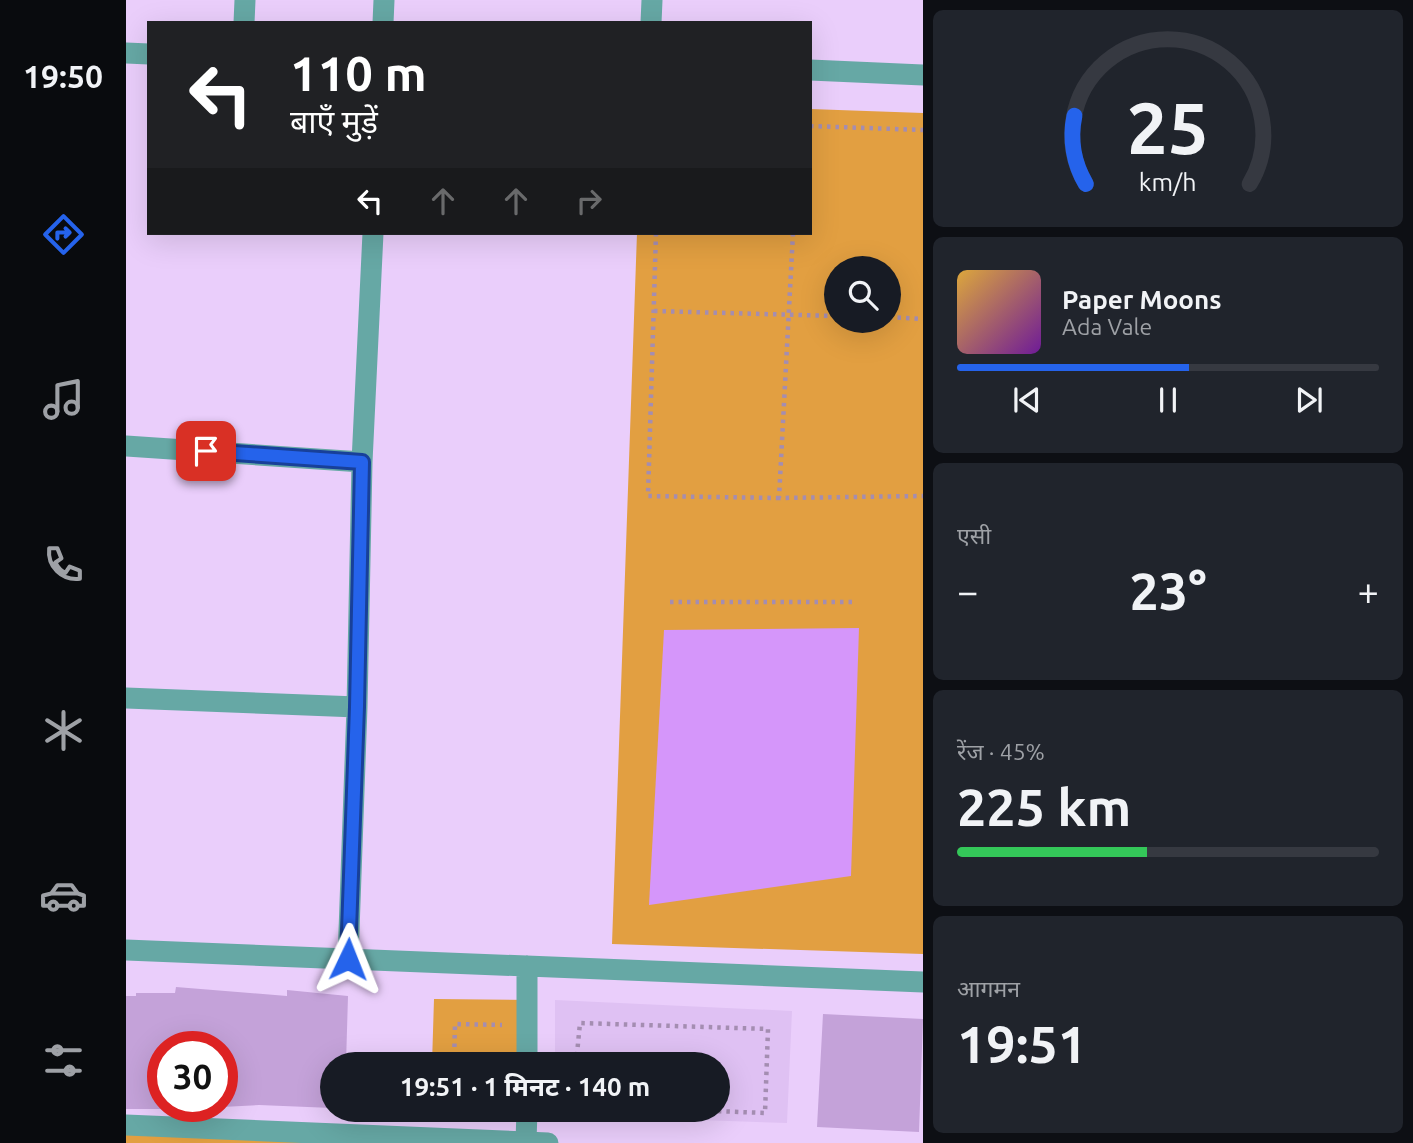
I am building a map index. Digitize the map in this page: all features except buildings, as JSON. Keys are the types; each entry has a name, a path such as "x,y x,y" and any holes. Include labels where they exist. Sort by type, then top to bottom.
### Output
{"street":[{"path":"244,21 245,0"},
{"path":"383,21 384,0"},
{"path":"651,21 652,0"},
{"path":"126,53 147,54"},
{"path":"812,70 923,75"},
{"path":"348,959 362,462 373,235"},
{"path":"126,446 362,462"},
{"path":"126,698 357,707"},
{"path":"126,950 923,982"},
{"path":"527,967 527,1052"},
{"path":"527,1122 527,1142"},
{"path":"126,1125 548,1143"}],"path":[{"path":"812,126 923,130"},
{"path":"656,235 648,496 923,496"},
{"path":"779,498 793,235"},
{"path":"654,311 824,316"},
{"path":"901,318 923,319"},
{"path":"670,602 852,602"},
{"path":"577,1052 580,1023 768,1029 765,1113 730,1112"},
{"path":"454,1052 455,1024 508,1025"}],"shaded area":[{"path":"812,109 923,113 923,954 612,944 637,235 812,235"},
{"path":"859,628 851,876 649,905 664,630"},
{"path":"434,999 533,1000 532,1052 432,1052"},
{"path":"555,1000 792,1011 787,1123 730,1121 730,1052 555,1052"},
{"path":"126,1127 393,1143 126,1143"}],"route":[{"path":"206,451 362,462 348,959"}]}
